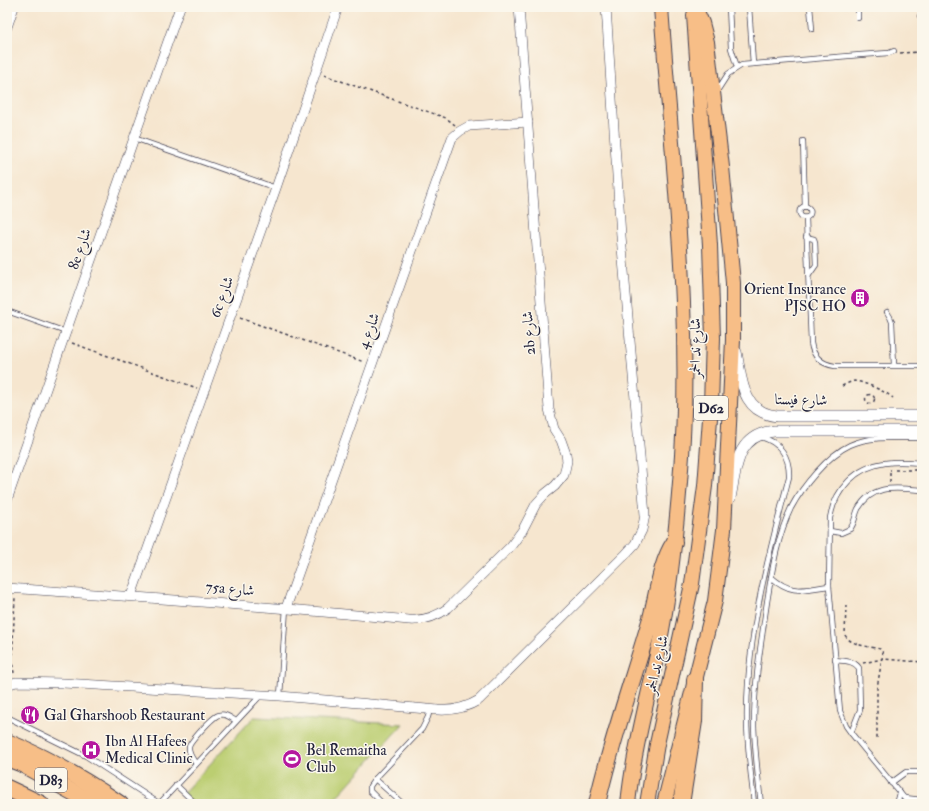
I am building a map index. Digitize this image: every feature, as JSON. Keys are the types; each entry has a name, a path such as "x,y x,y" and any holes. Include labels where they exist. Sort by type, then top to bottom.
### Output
{"highway":[{"path":"597,804 605,770 651,618 665,561 674,543"},
{"path":"680,804 694,721 695,679"},
{"path":"7,742 32,752 97,788 120,804"},
{"name":"D83","path":"7,758 20,763 94,804"},
{"name":"D83","path":"7,788 41,804"}],"main road":[{"name":"شارع ند الحمر","path":"628,804 631,770 662,630 674,543 683,442 684,318 661,7"},
{"name":"شارع ند الحمر","path":"647,804 660,730 692,584 705,486 711,405 713,338 710,245 694,7"},
{"path":"665,800 715,601 724,530 733,340 729,229 706,38 702,23 694,7"},
{"path":"619,804 625,783 631,770"}],"street":[{"path":"7,27 14,7"},
{"name":"8e شارع","path":"7,500 180,7"},
{"name":"6c شارع","path":"131,596 276,188 338,7"},
{"name":"2b شارع","path":"448,608 511,546 522,531 536,504 560,481 566,468 566,454 564,447 554,429 549,409 519,7"},
{"path":"7,685 16,682 64,683 280,696 449,711 460,709 479,700 625,556 635,544 642,530 645,507 621,236 606,7"},
{"path":"460,131 469,126 528,122"},
{"name":"شارع 4","path":"286,608 448,148 452,138 460,131"},
{"name":"شارع فيستا","path":"733,340 744,392 749,402 764,413 777,416 922,416"},
{"path":"850,431 853,421 861,415"},
{"name":"شارع فيستا","path":"755,437 774,431 922,431"},
{"path":"724,530 739,456 748,443 755,437"},
{"name":"75a شارع","path":"11,588 286,608 416,620 436,616 448,608"}],"lane":[{"path":"729,7 731,48 737,68"},
{"path":"749,7 753,64"},
{"path":"810,7 812,28"},
{"path":"858,7 858,18"},
{"path":"713,98 724,78 737,68 753,64 813,56 893,52"},
{"path":"134,138 276,188"},
{"path":"803,141 805,207"},
{"path":"805,207 802,208 799,213 803,218 806,218"},
{"path":"805,207 808,207 811,212 806,218 806,237 809,275 811,343 813,353 824,364 835,366 922,366"},
{"path":"806,237 813,238 815,242 816,265 809,275"},
{"path":"7,311 64,336"},
{"path":"886,312 892,322 894,365"},
{"path":"754,804 747,730 749,668 762,582 776,522 789,477 786,457 779,447 768,439 755,437"},
{"path":"761,804 755,747 757,662 771,577 782,533 791,509 804,488 834,455 845,447 859,442 876,439 922,438"},
{"path":"909,804 851,733 846,726 840,711 829,586 830,531 832,508 836,498 841,489 856,474 865,468 886,462 922,463"},
{"path":"830,531 841,533 850,529 860,505 868,496 879,490 890,487 922,490"},
{"path":"771,577 782,586 791,589 799,590 829,586"},
{"path":"280,696 286,608"},
{"path":"835,660 853,662 857,664 859,668 860,710 851,733"},
{"path":"7,717 86,756 160,804 261,695"},
{"path":"383,804 370,791 370,786 422,728 428,717 430,709"},
{"path":"196,764 189,752 189,748 193,740 216,716 224,715 236,721"},
{"path":"892,783 906,772 922,772"},
{"path":"375,779 403,804"},
{"path":"176,785 196,804"},
{"path":"896,804 900,793"},
{"path":"904,798 922,800"}],"path":[{"path":"893,52 922,52"},
{"path":"315,72 446,118 460,131"},
{"path":"231,315 372,364"},
{"path":"64,336 204,390"},
{"path":"842,386 852,381 858,381 888,394 893,398"},
{"path":"869,394 874,398 872,403 869,403 865,398 869,394"},
{"path":"895,470 922,471"},
{"path":"11,588 12,662 16,682"},
{"path":"846,605 845,635 847,638 854,643 880,649 883,653 877,688 877,740"},
{"path":"857,664 882,659 922,662 922,657"}],"green space":[{"name":"Bel Remaitha Club","path":"254,717 403,724 330,804 192,804 181,795"}],"place":[{"name":"Orient Insurance PJSC HO","path":"860,298"},
{"name":"Gal Gharshoob Restaurant","path":"30,715"},
{"name":"Ibn Al Hafees Medical Clinic","path":"91,750"},
{"name":"Bel Remaitha Club","path":"292,759"}]}
